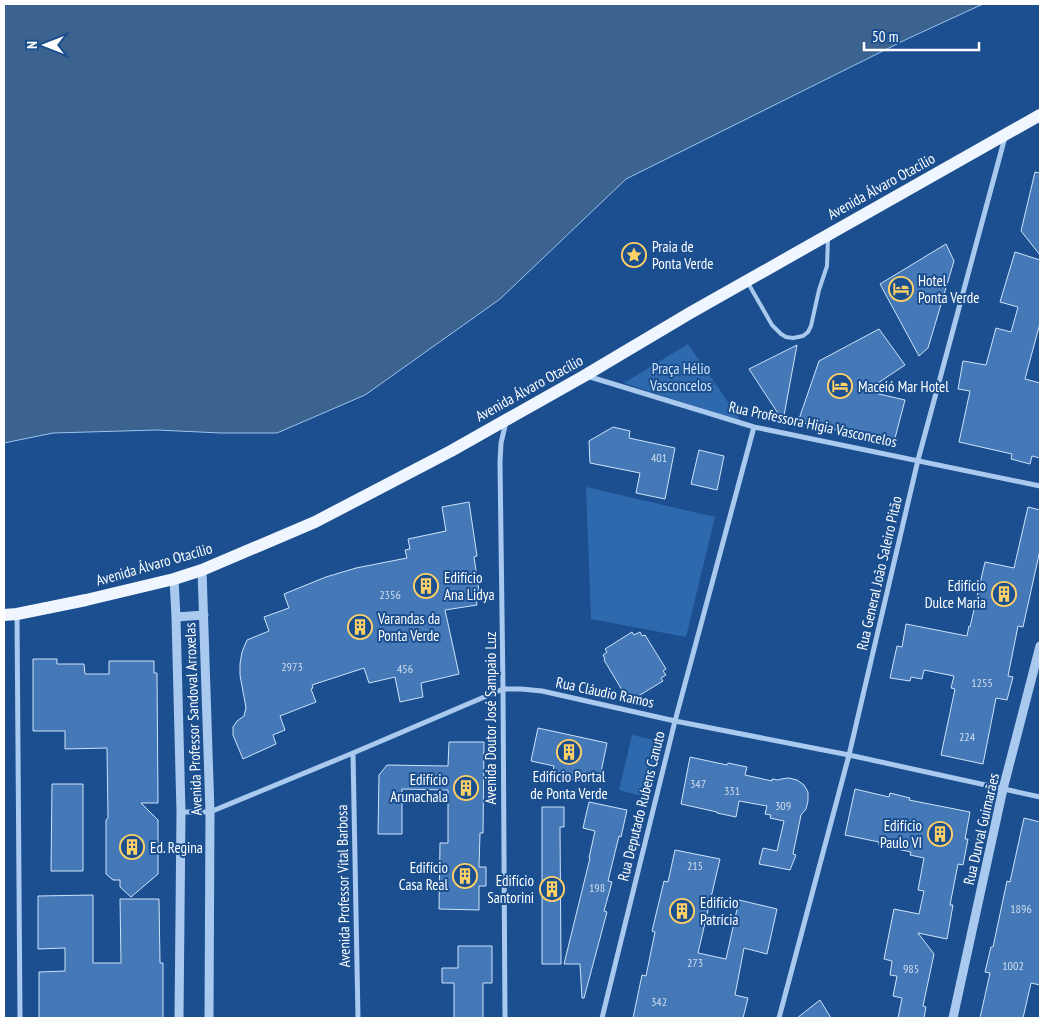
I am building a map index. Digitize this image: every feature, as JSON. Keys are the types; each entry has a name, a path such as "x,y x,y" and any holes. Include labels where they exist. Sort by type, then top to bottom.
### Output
{"main road":[{"name":"Avenida Álvaro Otacílio","path":"4,615 86,600 202,570 315,522 401,478 584,376 690,313 1006,134 1037,120"}],"street":[{"name":"Rua General João Saleiro Pitão","path":"779,1018 849,755 918,460 1006,134"},
{"name":"Rua Professora Higia Vasconcelos","path":"584,376 754,427 1040,486"},
{"name":"Avenida Doutor José Sampaio Luz","path":"505,1018 500,462 501,443 506,419"},
{"name":"Rua Deputado Rubens Canuto","path":"602,1018 675,721 754,427"},
{"name":"Avenida Professor Sandoval Arroxelas","path":"202,570 210,812 209,1018"},
{"name":"Avenida Professor Sandoval Arroxelas","path":"174,578 181,812 179,1018"},
{"path":"17,614 20,1018"},
{"path":"176,618 204,615"},
{"name":"Rua Durval Guimarães","path":"953,1018 1004,790 1040,646"},
{"name":"Rua Cláudio Ramos","path":"181,812 210,812 503,689 542,691 675,721 849,755 1040,797"},
{"name":"Avenida Professor Vital Barbosa","path":"353,753 358,1018"}],"lane":[{"path":"747,281 776,330 786,337 803,336 811,326 819,290 827,266 828,235"}],"green space":[{"name":"Praça Hélio Vasconcelos","path":"688,344 741,421 624,383"},
{"path":"586,487 715,517 686,637 591,619"},
{"path":"632,735 659,741 645,797 619,790"}],"shaded area":[{"path":"4,4 983,4 907,39 626,179 500,299 365,395 277,433 157,430 53,433 4,443"}],"building":[{"path":"1035,172 1040,173 1040,255 1021,231"},
{"path":"946,244 954,261 928,348 919,356 880,284"},
{"path":"1015,252 1040,260 1040,323 1025,379 1040,383 1040,458 1032,456 1030,464 1011,459 1012,454 959,442 970,391 958,389 963,361 986,365 996,328 1011,332 1018,307 1000,302"},
{"path":"879,329 905,365 866,391 905,400 894,442 798,422 819,361"},
{"path":"797,345 783,421 749,369"},
{"path":"613,427 630,431 629,438 675,448 665,499 636,493 640,473 590,463 589,441"},
{"path":"699,450 724,456 717,490 691,484"},
{"path":"469,502 477,556 474,557 479,591 475,591 477,605 445,610 459,674 421,683 423,697 400,702 395,677 369,683 364,668 312,685 313,688 311,689 316,702 280,716 285,730 273,735 276,744 243,759 233,735 233,727 244,716 246,708 240,675 242,652 247,640 269,631 264,617 289,608 284,594 326,577 356,568 407,558 405,550 410,549 408,539 446,531 442,507"},
{"path":"1028,507 1040,510 1040,550 1023,627 1018,626 1008,676 1013,677 1007,700 996,698 983,764 941,755 955,689 951,688 954,676 924,670 922,679 911,677 910,681 890,678 897,646 902,647 906,624 967,636 985,562 1014,568"},
{"path":"632,632 634,635 640,632 642,636 645,635 666,669 663,671 666,675 661,678 663,681 635,698 634,696 630,698 627,694 625,695 604,660 603,655 607,652 605,649"},
{"path":"33,659 57,659 57,664 84,664 85,674 109,674 109,661 154,661 154,673 157,673 158,803 141,803 158,820 158,874 131,897 120,887 120,880 113,880 106,874 106,820 108,818 107,748 65,749 65,731 33,731"},
{"name":"Edifício Portal de Ponta Verde","path":"538,728 607,743 600,777 581,772 579,781 552,775 554,766 531,761"},
{"path":"449,742 484,742 483,833 480,833 479,867 486,867 486,886 479,886 479,910 439,909 440,843 448,843 448,790 402,789 402,834 378,834 379,775 387,765 448,766"},
{"path":"690,757 747,767 745,775 772,781 772,779 789,778 797,780 804,785 808,792 808,801 806,809 801,815 793,854 796,855 790,870 759,864 763,848 777,851 784,821 770,818 771,815 765,814 767,806 739,801 736,817 681,804"},
{"path":"52,784 83,784 83,871 51,871"},
{"path":"855,789 889,797 890,793 910,798 909,800 970,812 965,839 968,839 963,865 958,864 950,905 953,905 947,939 918,933 934,954 923,1006 926,1007 924,1018 898,1018 902,998 893,996 897,976 890,975 892,961 884,959 894,909 919,914 924,891 918,890 924,858 910,855 911,852 879,845 879,842 845,835"},
{"path":"589,802 627,810 608,881 612,882 604,911 607,912 584,998 582,998 580,964 564,964 595,831 583,828"},
{"name":"Edifício Santorini","path":"542,807 564,807 564,827 560,827 561,964 542,964"},
{"path":"1024,818 1040,822 1040,985 1031,983 1023,1018 980,1018 990,973 985,972 991,947 993,947 1007,881 1010,882"},
{"path":"675,850 720,859 698,953 726,959 739,900 777,909 767,954 744,948 735,995 748,998 743,1018 633,1018 642,975 646,976 655,932 652,931 664,881 668,882"},
{"path":"93,895 93,963 121,963 120,899 159,899 160,963 163,963 163,1018 39,1018 39,972 65,971 65,948 38,949 38,896"},
{"path":"458,946 492,946 492,983 483,983 483,1018 454,1018 454,983 442,983 442,968 458,968"},
{"path":"820,1000 831,1018 797,1018"}],"place":[{"name":"Praia de Ponta Verde","path":"634,255"},
{"name":"Hotel Ponta Verde","path":"901,289"},
{"name":"Maceió Mar Hotel","path":"840,386"},
{"name":"Edifício Ana Lidya","path":"426,586"},
{"name":"Edifício Dulce Maria","path":"1004,594"},
{"name":"Varandas da Ponta Verde","path":"360,627"},
{"name":"Edifício Portal de Ponta Verde","path":"569,752"},
{"name":"Edifício Arunachala","path":"466,788"},
{"name":"Edifício Paulo VI","path":"940,834"},
{"name":"Ed. Regina","path":"132,847"},
{"name":"Edifício Casa Real","path":"465,876"},
{"name":"Edifício Santorini","path":"552,889"},
{"name":"Edifício Patrícia","path":"682,911"}]}
